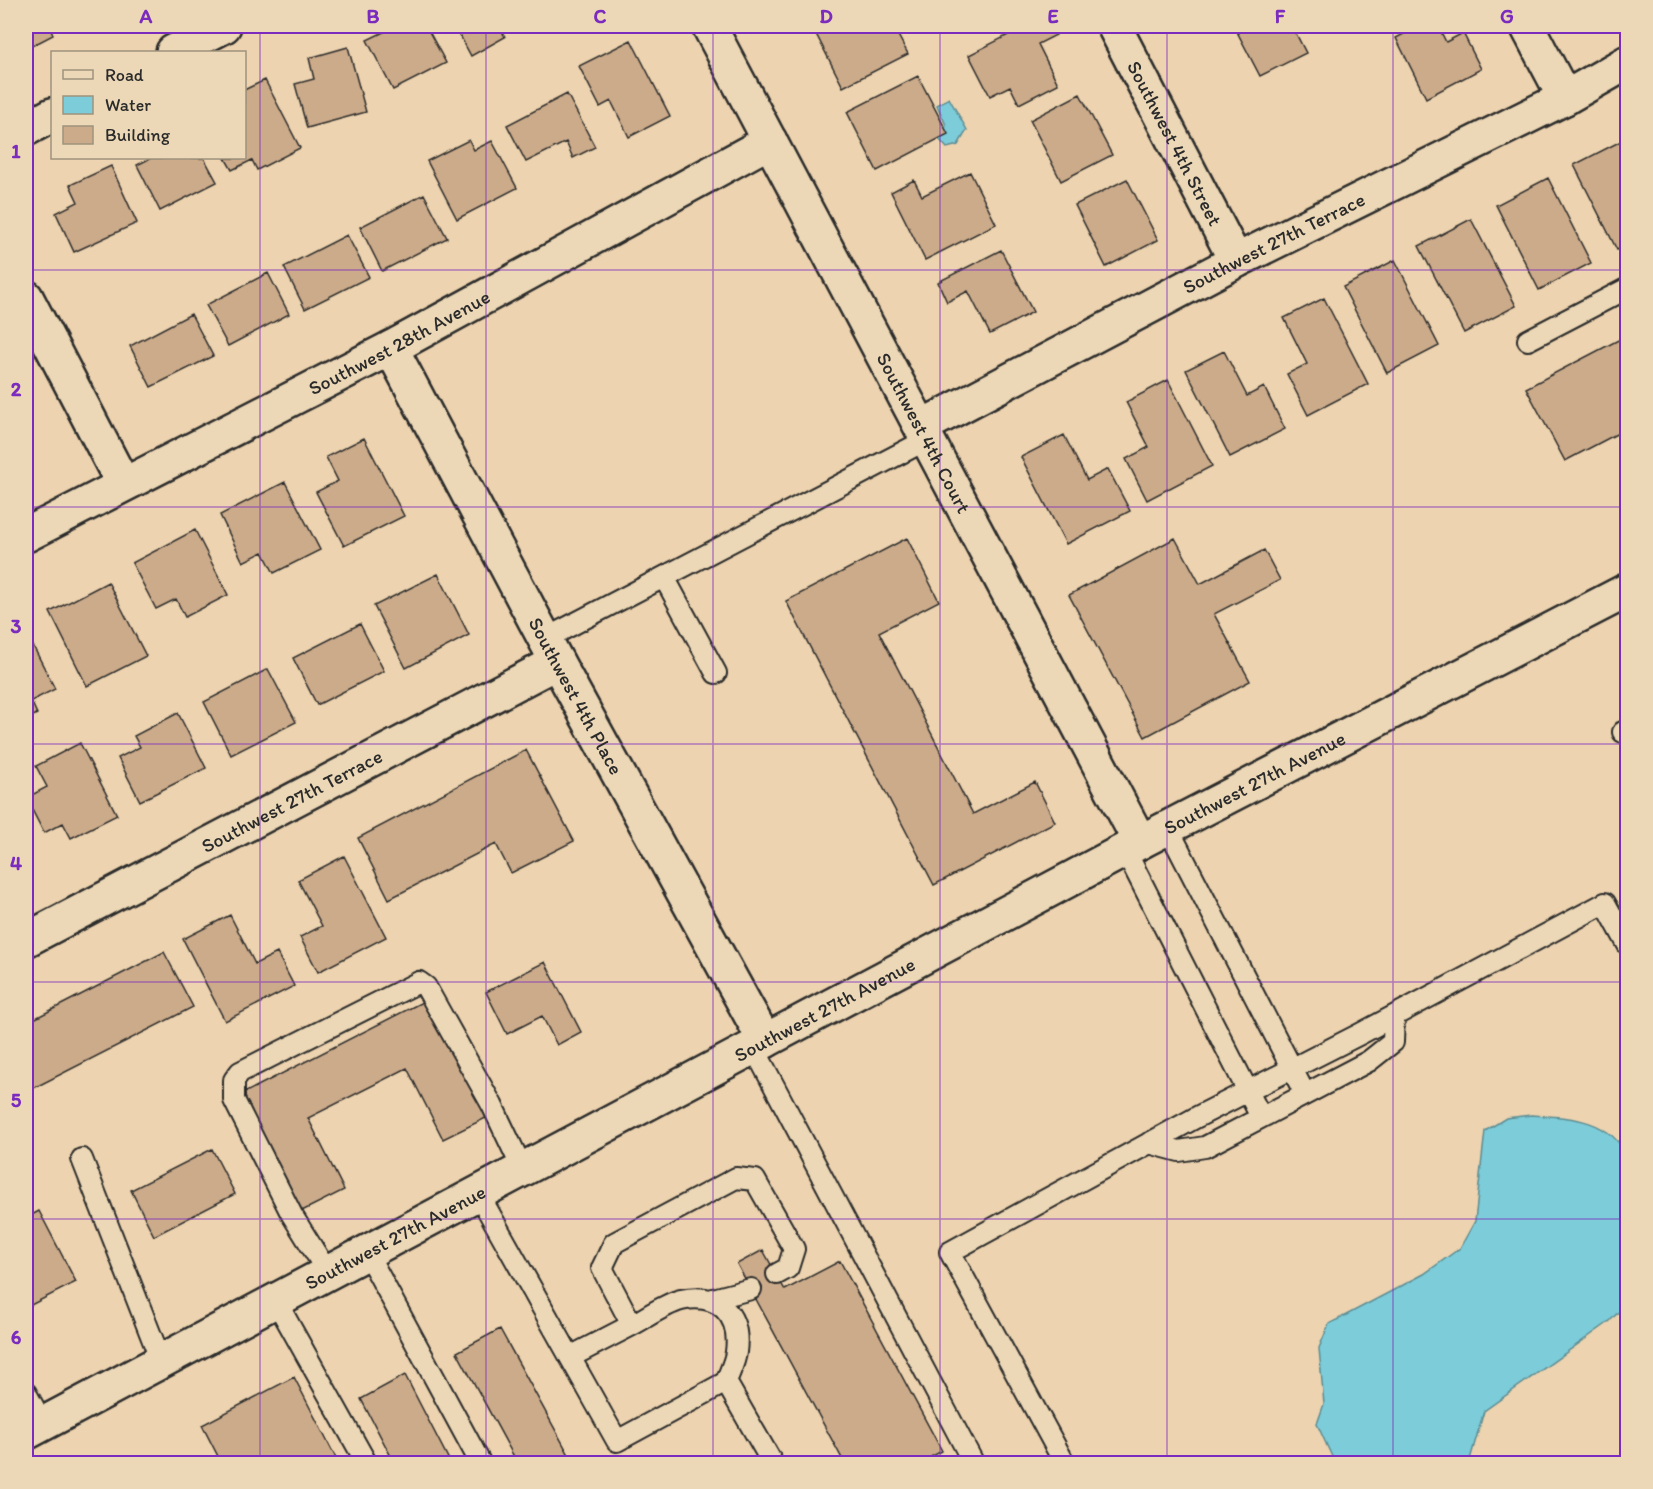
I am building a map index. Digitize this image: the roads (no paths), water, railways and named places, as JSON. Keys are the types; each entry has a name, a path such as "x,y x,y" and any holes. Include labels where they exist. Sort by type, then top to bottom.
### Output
{"street":[{"path":"174,51 224,26"},
{"name":"Southwest 4th Court","path":"709,26 924,433 1144,840"},
{"name":"Southwest 4th Street","path":"1114,26 1236,261"},
{"path":"1527,26 1565,98"},
{"name":"Southwest 27th Terrace","path":"924,433 1236,261 1565,98 1628,62"},
{"path":"26,129 51,116"},
{"name":"Southwest 28th Avenue","path":"26,535 391,348 770,141"},
{"path":"26,297 123,484"},
{"name":"Southwest 4th Place","path":"391,348 759,1045"},
{"name":"Southwest 27th Avenue","path":"34,1429 1144,840 1628,590"},
{"name":"Southwest 27th Terrace","path":"26,940 551,651"}],"lane":[{"path":"1528,340 1628,288"},
{"path":"551,651 664,577 924,433"},
{"path":"664,577 716,674"},
{"path":"1144,840 1292,1070 1305,1094"},
{"path":"1144,840 1248,1092 1261,1117"},
{"path":"1065,1464 950,1252 1149,1143 1292,1070 1605,903 1628,945"},
{"path":"327,1273 292,1215 234,1100 234,1080 240,1072 419,982 426,987 492,1104 523,1170"},
{"path":"1149,1143 1179,1151 1205,1146 1261,1117 1369,1061 1394,1042 1394,1016"},
{"path":"759,1045 974,1464"},
{"path":"82,1159 161,1361"},
{"path":"632,1325 602,1268 614,1243 736,1178 755,1180 794,1249 788,1268 777,1274"},
{"path":"478,1193 617,1441 726,1382 736,1352 735,1329 726,1311 713,1299"},
{"path":"367,1252 481,1464"},
{"path":"570,1357 679,1301 699,1297 713,1299 751,1289"},
{"path":"276,1301 367,1464"},
{"path":"726,1382 772,1464"},
{"path":"26,1393 34,1429"}],"water":[{"path":"949,98 967,130 958,145 947,148 938,138 946,125 937,105"},
{"path":"1531,1115 1588,1122 1611,1135 1621,1145 1628,1159 1627,1303 1609,1322 1484,1411 1469,1463 1335,1463 1317,1424 1324,1404 1319,1348 1329,1324 1424,1274 1460,1248 1475,1221 1485,1131 1506,1118"}]}
